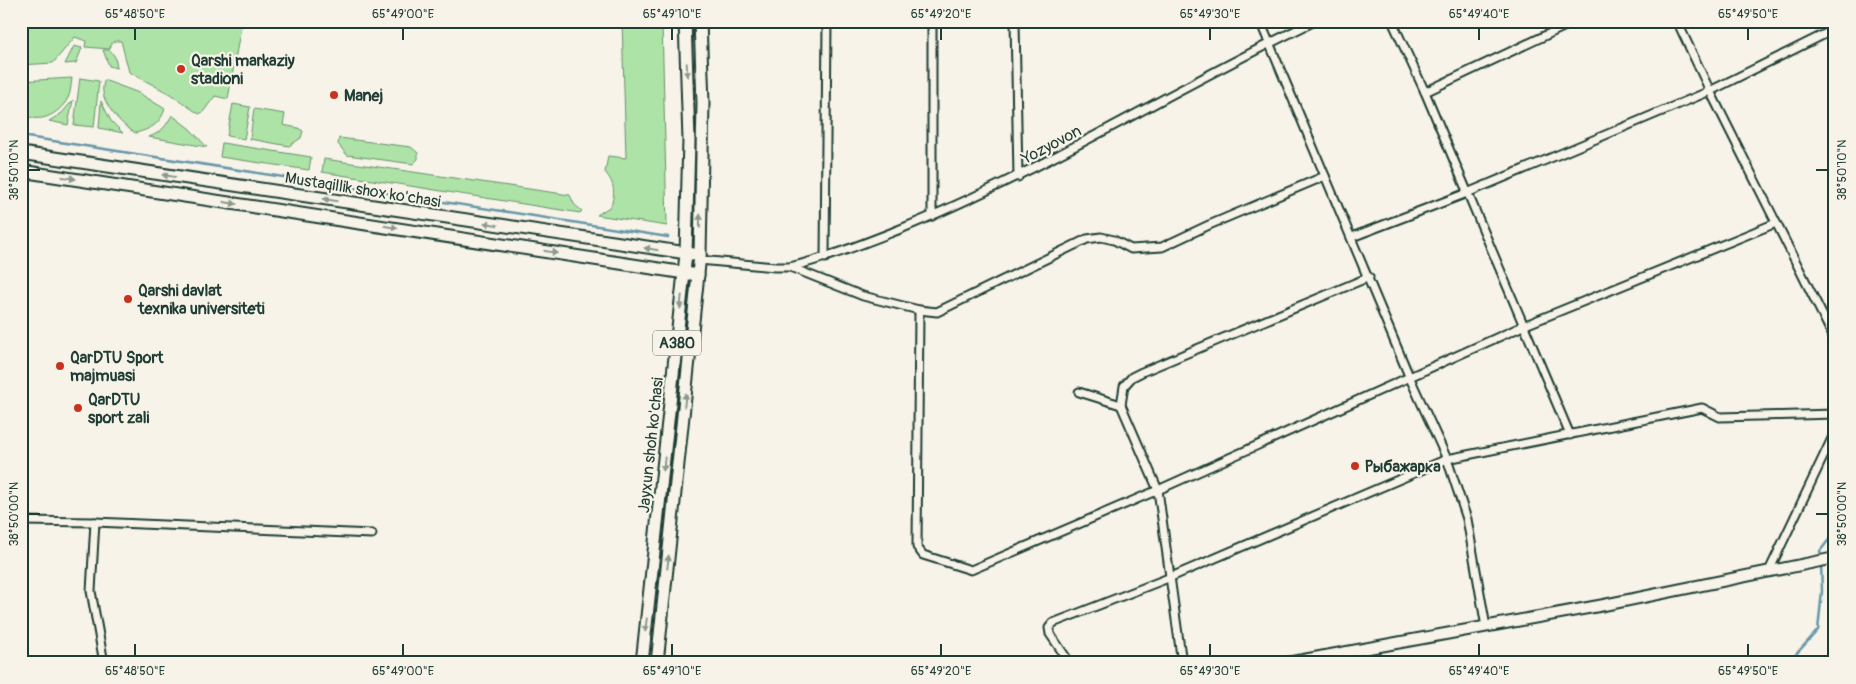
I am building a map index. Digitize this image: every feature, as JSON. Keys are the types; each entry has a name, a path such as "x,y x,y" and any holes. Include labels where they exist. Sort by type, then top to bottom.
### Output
{"main road":[{"name":"Jayxun shoh ko'chasi","path":"642,663 686,254 689,140 685,21"},
{"name":"Jayxun shoh ko'chasi","path":"657,663 698,275 703,103 700,21"},
{"name":"Mustaqillik shox ko'chasi","path":"21,153 686,254 699,258"},
{"name":"Mustaqillik shox ko'chasi","path":"21,171 698,275"},
{"path":"1286,663 1486,627 1835,558"}],"street":[{"path":"825,258 827,21"},
{"path":"932,21 932,216"},
{"path":"1015,21 1018,177"},
{"path":"1260,21 1447,459 1467,518 1486,627"},
{"name":"Yozyovon","path":"790,267 825,258 932,216 1018,177 1269,43 1315,21"},
{"path":"1392,21 1425,92 1570,435"},
{"path":"1425,92 1576,21"},
{"path":"1678,21 1710,91 1835,340"},
{"path":"1352,237 1467,193 1710,91 1835,29"},
{"path":"699,258 790,267 863,296 920,310 937,312 1087,239 1101,237 1114,240 1131,249 1162,247 1325,176"},
{"path":"920,310 917,547 923,554 971,570 1158,490 1523,326 1776,223"},
{"path":"1182,663 1158,490 1121,404 1124,386 1132,377 1142,372 1369,277"},
{"path":"1079,392 1121,404"},
{"path":"1070,663 1050,634 1049,628 1053,623 1171,577 1447,459 1702,408 1720,416 1835,414"},
{"path":"1769,571 1835,432"},
{"path":"21,521 94,522 372,534"},
{"path":"94,522 91,591 104,663"}],"green space":[{"name":"Qarshi markaziy stadioni","path":"21,21 242,21 228,99 215,96 203,112 199,114 170,94 129,72 121,41 111,44 110,49 85,47 86,41 75,37 53,63 21,65"},
{"path":"622,21 662,21 667,226 597,215 611,206 613,196 612,184 605,172 608,156 626,158"},
{"path":"74,46 82,48 76,63 65,64"},
{"path":"103,50 110,50 115,57 117,68 109,66"},
{"path":"72,78 68,98 53,114 47,117 34,118 21,112 21,81"},
{"path":"80,78 99,81 94,127 74,125"},
{"path":"104,80 139,93 165,109 160,119 146,130 136,133 131,130 115,116 107,104 103,91"},
{"path":"73,100 68,125 49,121 62,113"},
{"path":"101,101 111,121 123,133 99,128"},
{"path":"233,104 250,107 244,139 227,136"},
{"path":"254,109 285,114 283,125 303,131 301,138 289,146 250,139"},
{"path":"172,115 190,129 207,147 149,137 163,128"},
{"path":"339,138 411,147 418,153 418,159 413,164 347,155 338,144"},
{"path":"222,143 311,157 309,170 220,157"},
{"path":"324,159 570,195 574,204 582,211 580,213 322,172"}],"waterway":[{"path":"21,136 668,237"},
{"path":"1821,558 1820,551 1835,532"},
{"path":"1788,663 1818,630 1822,591 1821,563"}],"place":[{"name":"Qarshi markaziy stadioni","path":"181,69"},
{"name":"Manej","path":"334,95"},
{"name":"Qarshi davlat texnika universiteti","path":"128,299"},
{"name":"QarDTU Sport majmuasi","path":"60,366"},
{"name":"QarDTU sport zali","path":"78,408"},
{"name":"Рыбажарка","path":"1355,466"}]}
